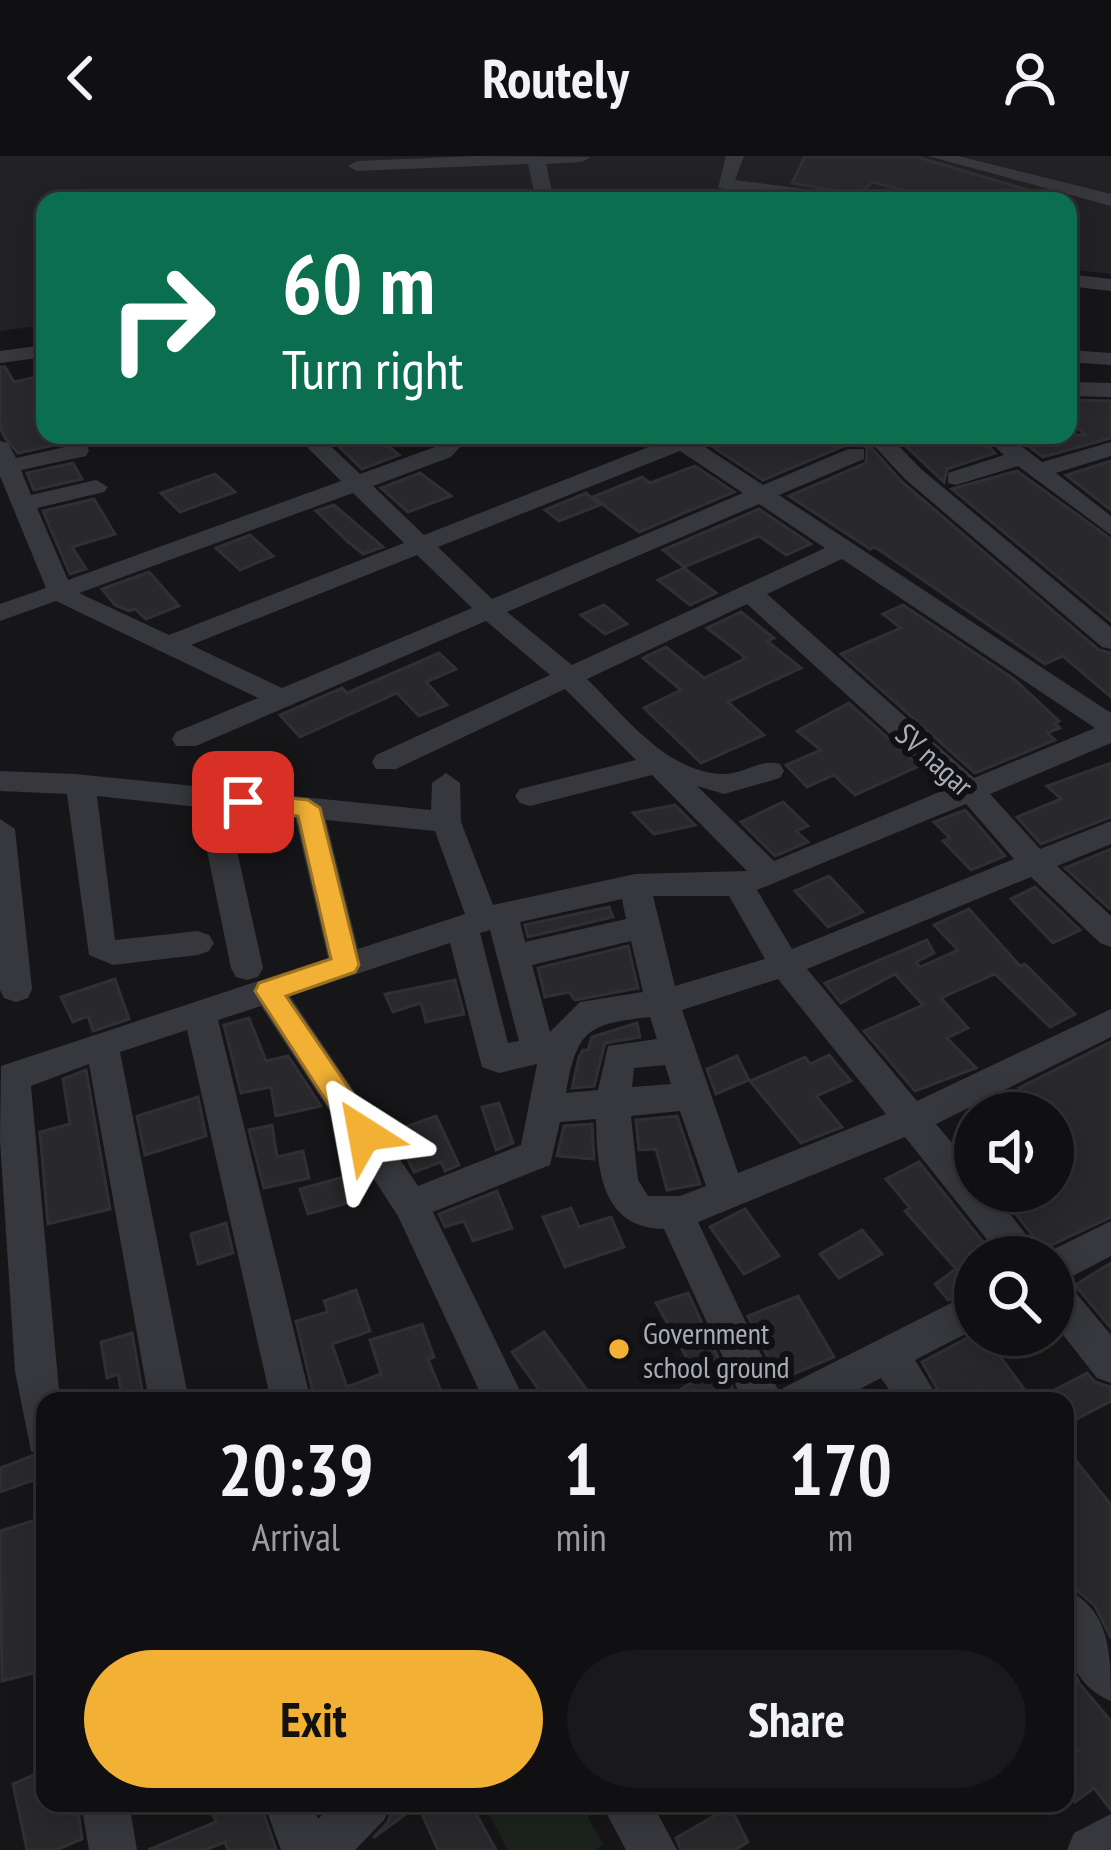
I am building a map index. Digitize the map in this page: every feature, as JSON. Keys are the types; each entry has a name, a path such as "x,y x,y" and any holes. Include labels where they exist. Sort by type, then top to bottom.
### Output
{"street":[{"path":"736,156 724,184 784,192"},
{"path":"938,156 1111,200"},
{"path":"357,169 582,157"},
{"path":"536,159 543,192"},
{"path":"1077,281 1111,285"},
{"path":"0,356 36,352"},
{"path":"1077,357 1111,359"},
{"path":"1077,389 1111,390"},
{"path":"76,444 79,451 2,460 61,594 281,698"},
{"path":"315,444 658,764 754,880 784,965 1007,1236"},
{"path":"0,613 447,450 450,444"},
{"path":"165,646 676,444"},
{"path":"698,444 759,495 1111,729"},
{"path":"186,739 759,495 866,444 913,475 1111,641"},
{"path":"1004,444 1100,507 1111,528"},
{"path":"956,478 1111,449"},
{"path":"23,504 96,487"},
{"path":"386,762 842,550"},
{"name":"SV nagar","path":"750,592 972,793 1037,865 1111,934"},
{"path":"36,1407 16,1341 6,1080 200,1012 258,979 346,965 482,920 634,885 754,880 972,793 1111,729"},
{"path":"530,796 658,764 724,784 770,771"},
{"path":"0,781 81,784 446,822"},
{"path":"446,782 446,822 482,920 490,1051 499,1059 547,1048 592,1011 665,1003 784,965 1111,832"},
{"path":"81,784 100,946 113,953 197,943"},
{"path":"211,798 258,979 411,1205 501,1392"},
{"path":"308,808 346,965"},
{"path":"0,829 16,989"},
{"path":"634,885 692,1096 727,1194"},
{"path":"411,1205 537,1154 546,1109 547,1048 516,956 482,920"},
{"path":"516,956 642,927"},
{"path":"200,1012 289,1392"},
{"path":"679,1050 620,1056 614,1105 620,1186 627,1200 641,1210 682,1212 912,1119 1111,1022"},
{"path":"102,1045 167,1392"},
{"path":"546,1109 692,1096"},
{"path":"682,1212 680,1222 759,1392"},
{"path":"1074,1257 1111,1237"},
{"path":"1074,1319 1111,1365"},
{"path":"815,1392 954,1321"},
{"path":"888,1355 914,1392"},
{"path":"1074,1624 1111,1678"},
{"path":"107,1812 113,1850"},
{"path":"291,1812 305,1850"},
{"path":"320,1850 358,1812"},
{"path":"631,1812 653,1850"},
{"path":"1091,1850 1111,1838"}],"shaded area":[{"path":"0,156 1111,156 1111,274 1077,270 1077,192 36,192 36,326 0,331"},
{"path":"488,1812 585,1812 603,1844 595,1850 508,1850"}],"building":[{"path":"805,156 914,156 1035,192 909,192 872,182 863,192 843,192 792,183"},
{"path":"0,367 5,367 14,382 36,377 36,444 59,444 18,453 0,428"},
{"path":"1077,400 1111,401 1111,438 1043,457 1026,444 1077,444 1077,435 1086,435 1077,428"},
{"path":"336,444 386,444 399,455 362,469"},
{"path":"709,444 868,444 902,482 1099,650 1111,653 1111,697 1063,656 1045,664 875,547 870,549 789,496 866,463 867,446 846,445 763,480"},
{"path":"904,444 986,444 995,453 947,469 944,482"},
{"path":"1111,461 1111,510 1066,475"},
{"path":"73,463 82,479 34,490 27,473"},
{"path":"695,466 734,492 639,532 593,497 642,477 650,483"},
{"path":"1017,471 1111,539 1111,621 952,489"},
{"path":"420,473 451,496 408,512 381,488"},
{"path":"215,474 235,492 180,512 161,493"},
{"path":"586,493 600,505 559,521 545,510"},
{"path":"94,499 115,534 72,547 86,569 70,574 43,511"},
{"path":"334,505 383,547 363,554 316,511"},
{"path":"759,509 811,544 786,555 759,536 684,567 663,550"},
{"path":"250,535 273,556 240,570 216,548"},
{"path":"684,568 716,593 690,605 658,580"},
{"path":"149,572 179,606 146,619 135,609 115,605 102,589"},
{"path":"604,605 627,624 605,634 581,615"},
{"path":"903,605 1014,679 1059,721 1055,723 1060,728 1047,733 1055,740 975,773 841,654 901,628 883,614"},
{"path":"741,612 801,668 728,702 764,735 701,763 644,708 681,690 643,658 666,647 704,678 746,658 707,628"},
{"path":"439,653 456,669 426,682 447,705 419,716 397,693 300,737 280,715 342,688 347,693"},
{"path":"849,703 919,766 855,795 834,775 807,787 786,765 821,750 797,731"},
{"path":"1111,763 1111,817 1041,844 1017,817 1061,799 1047,786"},
{"path":"783,802 808,826 796,831 808,842 775,856 741,822"},
{"path":"675,805 695,825 654,834 633,813"},
{"path":"965,810 1005,856 971,870 943,841 950,838 934,822"},
{"path":"1111,849 1111,909 1110,909 1065,868"},
{"path":"829,876 863,912 828,927 795,891"},
{"path":"1035,887 1080,930 1053,943 1011,899"},
{"path":"609,907 613,917 528,937 525,925"},
{"path":"969,909 1020,966 1025,964 1075,1014 1050,1027 995,974 941,998 968,1028 947,1038 976,1068 915,1091 864,1031 923,1005 895,974 841,1003 825,983 927,940 934,953 916,962 920,967 958,950 934,925"},
{"path":"628,946 638,988 575,1000 569,992 545,997 538,968"},
{"path":"115,979 129,1019 93,1031 88,1016 73,1022 61,997"},
{"path":"455,980 464,1014 426,1022 421,1003 393,1012 385,994"},
{"path":"249,1018 266,1061 288,1056 321,1106 276,1116 271,1087 241,1093 224,1025"},
{"path":"637,1023 640,1037 605,1043 594,1086 572,1088 579,1057 588,1050 592,1037"},
{"path":"1111,1042 1111,1217 1071,1236 1033,1236 1014,1212 1074,1212 1074,1092 1023,1092 1019,1088"},
{"path":"829,1055 851,1081 816,1096 842,1127 801,1143 750,1081 805,1057 810,1064"},
{"path":"737,1056 749,1080 716,1094 707,1069"},
{"path":"86,1070 110,1209 48,1224 40,1132 70,1124 63,1079"},
{"path":"198,1097 206,1136 145,1155 137,1116"},
{"path":"499,1103 513,1143 496,1150 482,1107"},
{"path":"436,1116 459,1165 445,1171 441,1162 414,1172 394,1131"},
{"path":"677,1116 700,1184 667,1190 656,1149 639,1150 636,1120"},
{"path":"592,1124 594,1159 557,1156 564,1126"},
{"path":"272,1125 277,1157 303,1151 309,1178 264,1188 249,1130"},
{"path":"919,1162 954,1212 978,1236 954,1236 954,1267 905,1211 910,1208 886,1179"},
{"path":"343,1177 351,1202 308,1214 300,1189"},
{"path":"497,1191 512,1228 473,1241 464,1221 445,1227 439,1214"},
{"path":"571,1208 579,1227 611,1217 624,1247 565,1267 543,1217"},
{"path":"745,1209 779,1256 744,1274 710,1227"},
{"path":"226,1223 233,1253 198,1264 191,1234"},
{"path":"862,1230 882,1254 839,1278 820,1254"},
{"path":"1111,1263 1111,1328 1075,1285"},
{"path":"954,1270 954,1297 948,1300 935,1284"},
{"path":"356,1290 370,1331 332,1344 347,1387 381,1374 370,1340 422,1324 434,1357 428,1359 441,1392 313,1392 296,1321 328,1312 324,1301"},
{"path":"688,1293 734,1392 677,1392 698,1378 656,1303"},
{"path":"798,1296 834,1357 779,1380 748,1316"},
{"path":"544,1332 588,1392 541,1392 512,1352"},
{"path":"132,1333 142,1392 121,1392 118,1374 107,1378 101,1342"},
{"path":"954,1345 954,1356 1000,1356 1026,1392 939,1392 922,1362"},
{"path":"1087,1373 1095,1382 1111,1387 1111,1401 1074,1420 1074,1392 1050,1392"},
{"path":"32,1456 36,1458 36,1479 0,1492 0,1468"},
{"path":"1074,1458 1111,1505 1111,1638 1095,1606 1074,1584"},
{"path":"36,1520 36,1672 2,1681 0,1531"},
{"path":"1074,1672 1111,1721 1111,1810 1094,1788 1074,1800 1074,1753 1078,1750 1074,1745"},
{"path":"36,1774 36,1812 78,1812 82,1839 56,1850 27,1850 13,1784"},
{"path":"212,1812 263,1812 276,1849 228,1850 225,1842 205,1850 148,1850 216,1822"},
{"path":"392,1812 408,1812 373,1838"},
{"path":"421,1812 475,1812 496,1850 438,1850"},
{"path":"721,1812 733,1812 748,1842 735,1850 681,1850 676,1838"}],"place":[{"name":"Government school ground","path":"619,1349"}],"route":[{"path":"243,802 308,808 346,965 268,991 364,1134"}]}
